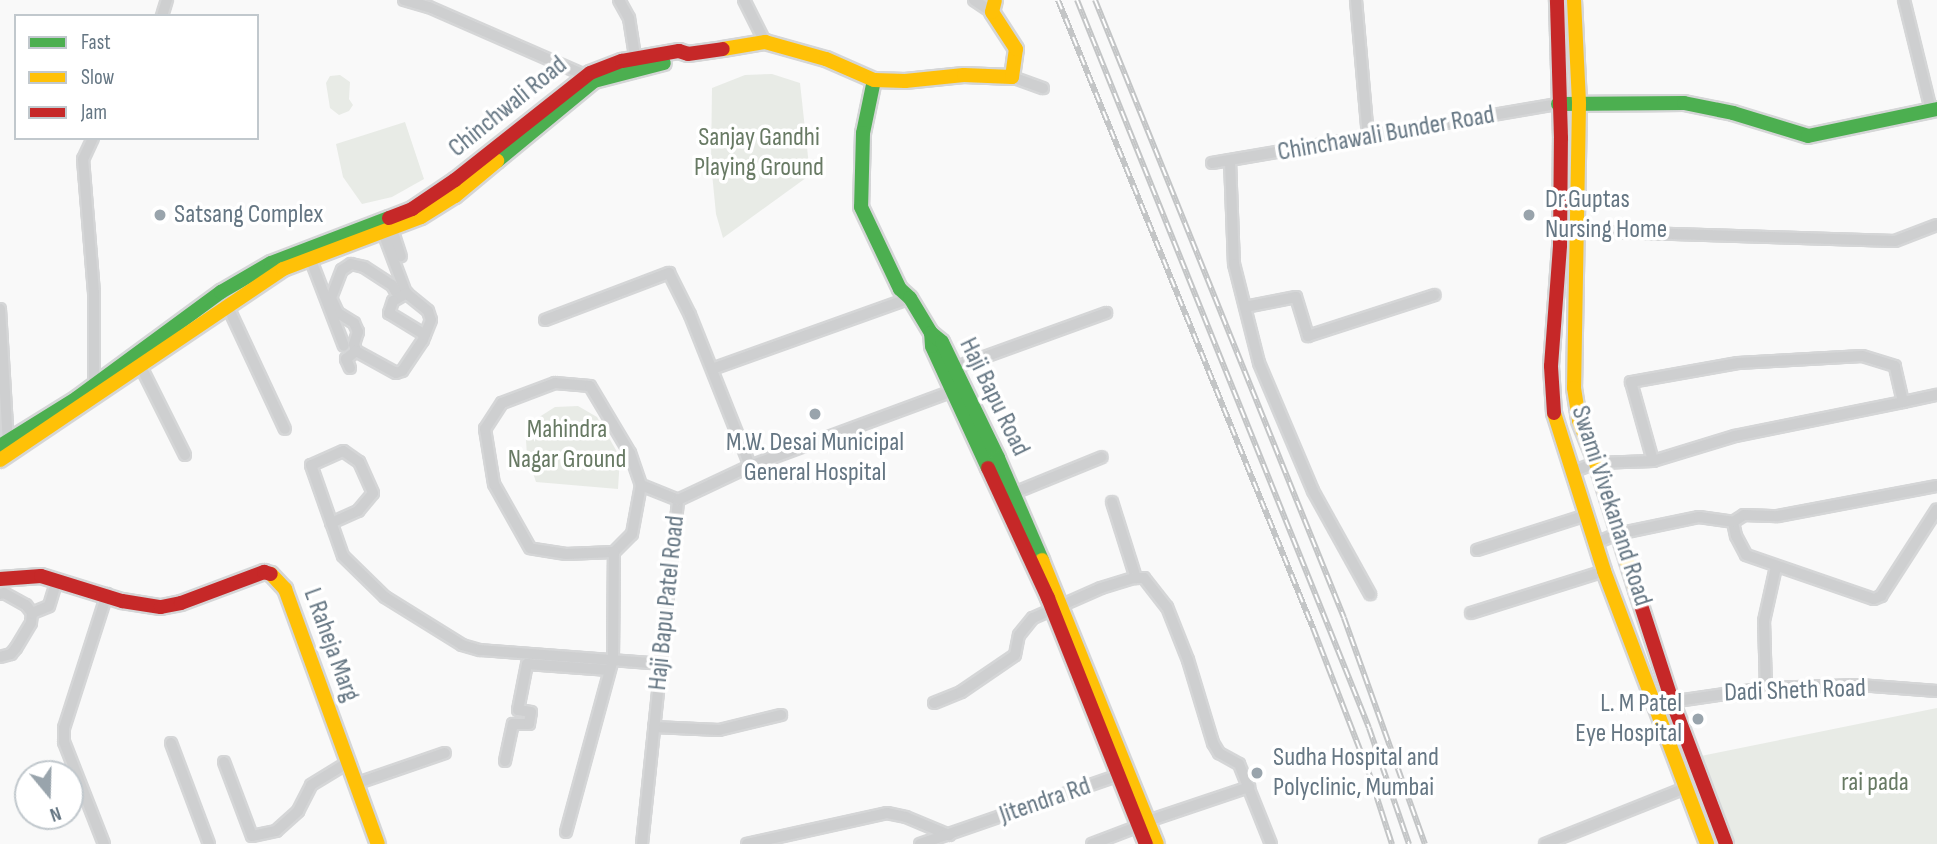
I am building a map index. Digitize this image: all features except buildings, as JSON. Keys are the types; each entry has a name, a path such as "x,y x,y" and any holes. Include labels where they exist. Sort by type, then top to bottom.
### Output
{"street":[{"path":"404,0 429,7 588,79"},
{"path":"619,0 629,18 636,64"},
{"path":"744,0 765,42"},
{"path":"974,0 994,6 1016,49 1012,77 1043,88"},
{"path":"1356,0 1368,138"},
{"name":"Swami Vivekanand Road","path":"1557,0 1560,245 1551,366 1552,399 1604,571 1707,844"},
{"name":"Swami Vivekanand Road","path":"1574,0 1579,104 1579,231 1574,388 1579,421 1596,463 1672,701 1726,844"},
{"path":"1558,104 1684,103 1733,113 1808,136 1934,110 1904,0"},
{"name":"Chinchwali Road","path":"385,225 493,157 588,79 679,51 688,54 765,42 826,59 874,80 905,81 964,75 1012,77"},
{"name":"Haji Bapu Road","path":"874,80 863,133 862,207 900,289 910,298 931,333 993,460 1057,606 1143,820 1157,844"},
{"name":"Chinchawali Bunder Road","path":"1213,163 1558,104"},
{"path":"92,140 83,159 94,293 94,391"},
{"path":"4,450 138,361 225,299 309,255 385,225 421,217 454,195 493,157"},
{"path":"1230,160 1234,264 1259,363 1313,491 1370,594"},
{"path":"385,225 401,256"},
{"path":"385,225 401,292"},
{"path":"1579,231 1895,241 1937,225"},
{"path":"309,255 344,346"},
{"path":"351,264 364,267 401,292 428,312 431,320 425,335 402,371 396,373 356,351 354,344 358,332 354,323 338,313 331,303 342,270 351,264"},
{"path":"545,320 669,273 712,369 750,466"},
{"path":"401,292 393,301 390,313 425,335"},
{"path":"1245,307 1296,297 1308,336 1435,295"},
{"path":"712,369 910,298"},
{"path":"225,299 285,429"},
{"path":"0,309 4,450"},
{"path":"954,368 1106,313"},
{"path":"350,368 346,359 356,351"},
{"name":"Haji Bapu Road","path":"941,352 954,368 958,388"},
{"path":"1653,461 1631,382 1738,363 1862,356 1895,366 1903,402"},
{"path":"138,361 185,455"},
{"path":"555,383 590,386 630,453 641,485 632,534 614,552 566,554 530,548 494,484 485,429 502,402 555,383"},
{"name":"Haji Bapu Patel Road","path":"642,844 678,500 750,466 958,388"},
{"path":"1572,472 1596,463 1653,461 1735,436 1937,395"},
{"path":"331,523 358,511 373,493 359,462 343,451 311,465 331,523 343,556 385,597 462,645 480,650 611,665"},
{"path":"1009,495 1102,457"},
{"path":"641,485 678,500"},
{"path":"1596,543 1617,534 1699,517 1733,522 1744,515 1778,516 1937,486"},
{"path":"1112,502 1136,578"},
{"path":"1733,522 1735,536 1746,555 1874,599 1881,596 1937,509"},
{"path":"1477,550 1587,515"},
{"path":"566,832 611,665 614,552"},
{"path":"1766,688 1764,621 1776,567"},
{"path":"1471,613 1604,571"},
{"name":"L Raheja Marg","path":"0,579 41,576 107,594 122,601 161,607 181,603 264,572 275,575 285,589 378,844"},
{"path":"934,703 961,692 1014,655 1019,635 1033,618 1057,606 1136,578 1144,578 1154,587 1167,607 1188,660 1213,743 1219,753 1239,764 1270,844"},
{"path":"32,613 49,606 57,580"},
{"path":"0,594 4,593 26,605 32,613 32,623 16,648 11,654 0,657"},
{"path":"104,844 64,742 64,728 107,594"},
{"path":"505,761 513,724 529,724 531,712 518,710 527,664 661,664"},
{"name":"Dadi Sheth Road","path":"1654,706 1766,688 1858,685 1937,691"},
{"path":"654,727 719,730 781,715"},
{"path":"171,743 208,844"},
{"path":"355,784 445,753"},
{"path":"223,762 252,836 275,831 298,811 311,785 347,763"},
{"name":"Jitendra Rd","path":"920,844 1125,774"},
{"path":"1092,844 1143,820 1249,787"},
{"path":"1545,844 1685,788"},
{"path":"747,844 887,813 906,817 949,835"},
{"name":"Haji Bapu Road","path":"1143,820 1146,844"}],"green space":[{"name":"Sanjay Gandhi Playing Ground","path":"772,74 800,83 810,175 723,238 716,214 711,163 712,88 745,75"},
{"path":"340,75 350,82 349,99 353,105 349,111 339,115 330,108 326,83 330,76"},
{"path":"405,122 424,179 392,197 362,204 343,177 336,144"},
{"name":"Mahindra Nagar Ground","path":"578,406 597,417 620,457 618,489 536,482 527,455 525,426 555,407"},
{"name":"rai pada","path":"1937,708 1937,844 1730,844 1691,758"}],"railway":[{"path":"1058,0 1313,628 1369,773 1392,844"},
{"path":"1077,0 1369,728 1409,844"},
{"path":"1095,0 1344,618 1425,844"}],"traffic: fast":[{"path":"497,161 594,81 664,63"},
{"path":"874,80 863,133 861,207 900,289 910,298 931,333"},
{"path":"1558,104 1684,103 1733,113 1808,136 1937,109"},
{"path":"0,446 77,398 221,292 271,263 389,218"},
{"path":"988,468 932,346 931,333 942,342 998,458 1042,560"}],"traffic: slow":[{"path":"723,49 765,42 826,59 874,80 905,81 964,75 1012,77 1016,49 992,12 995,0"},
{"path":"1574,0 1579,104 1574,388 1579,421 1596,463 1636,590"},
{"path":"0,460 283,269 421,217 455,196 497,161"},
{"path":"1554,413 1604,571 1707,844"},
{"path":"1042,560 1157,844"},
{"path":"271,574 285,589 378,844"}],"traffic: jam":[{"path":"1554,413 1551,366 1560,245 1561,138 1557,0"},
{"path":"389,218 412,209 455,180 590,73 622,61 679,51 688,54 723,49"},
{"path":"988,468 1048,598 1146,844"},
{"path":"0,579 41,576 122,601 161,607 181,603 264,572 271,574"},
{"path":"1636,590 1672,701 1726,844"}],"place":[{"name":"Satsang Complex","path":"160,215"},
{"name":"Dr.Guptas Nursing Home","path":"1529,215"},
{"name":"M.W. Desai Municipal General Hospital","path":"815,414"},
{"name":"L. M Patel Eye Hospital","path":"1698,719"},
{"name":"Sudha Hospital and Polyclinic, Mumbai","path":"1257,773"}]}
